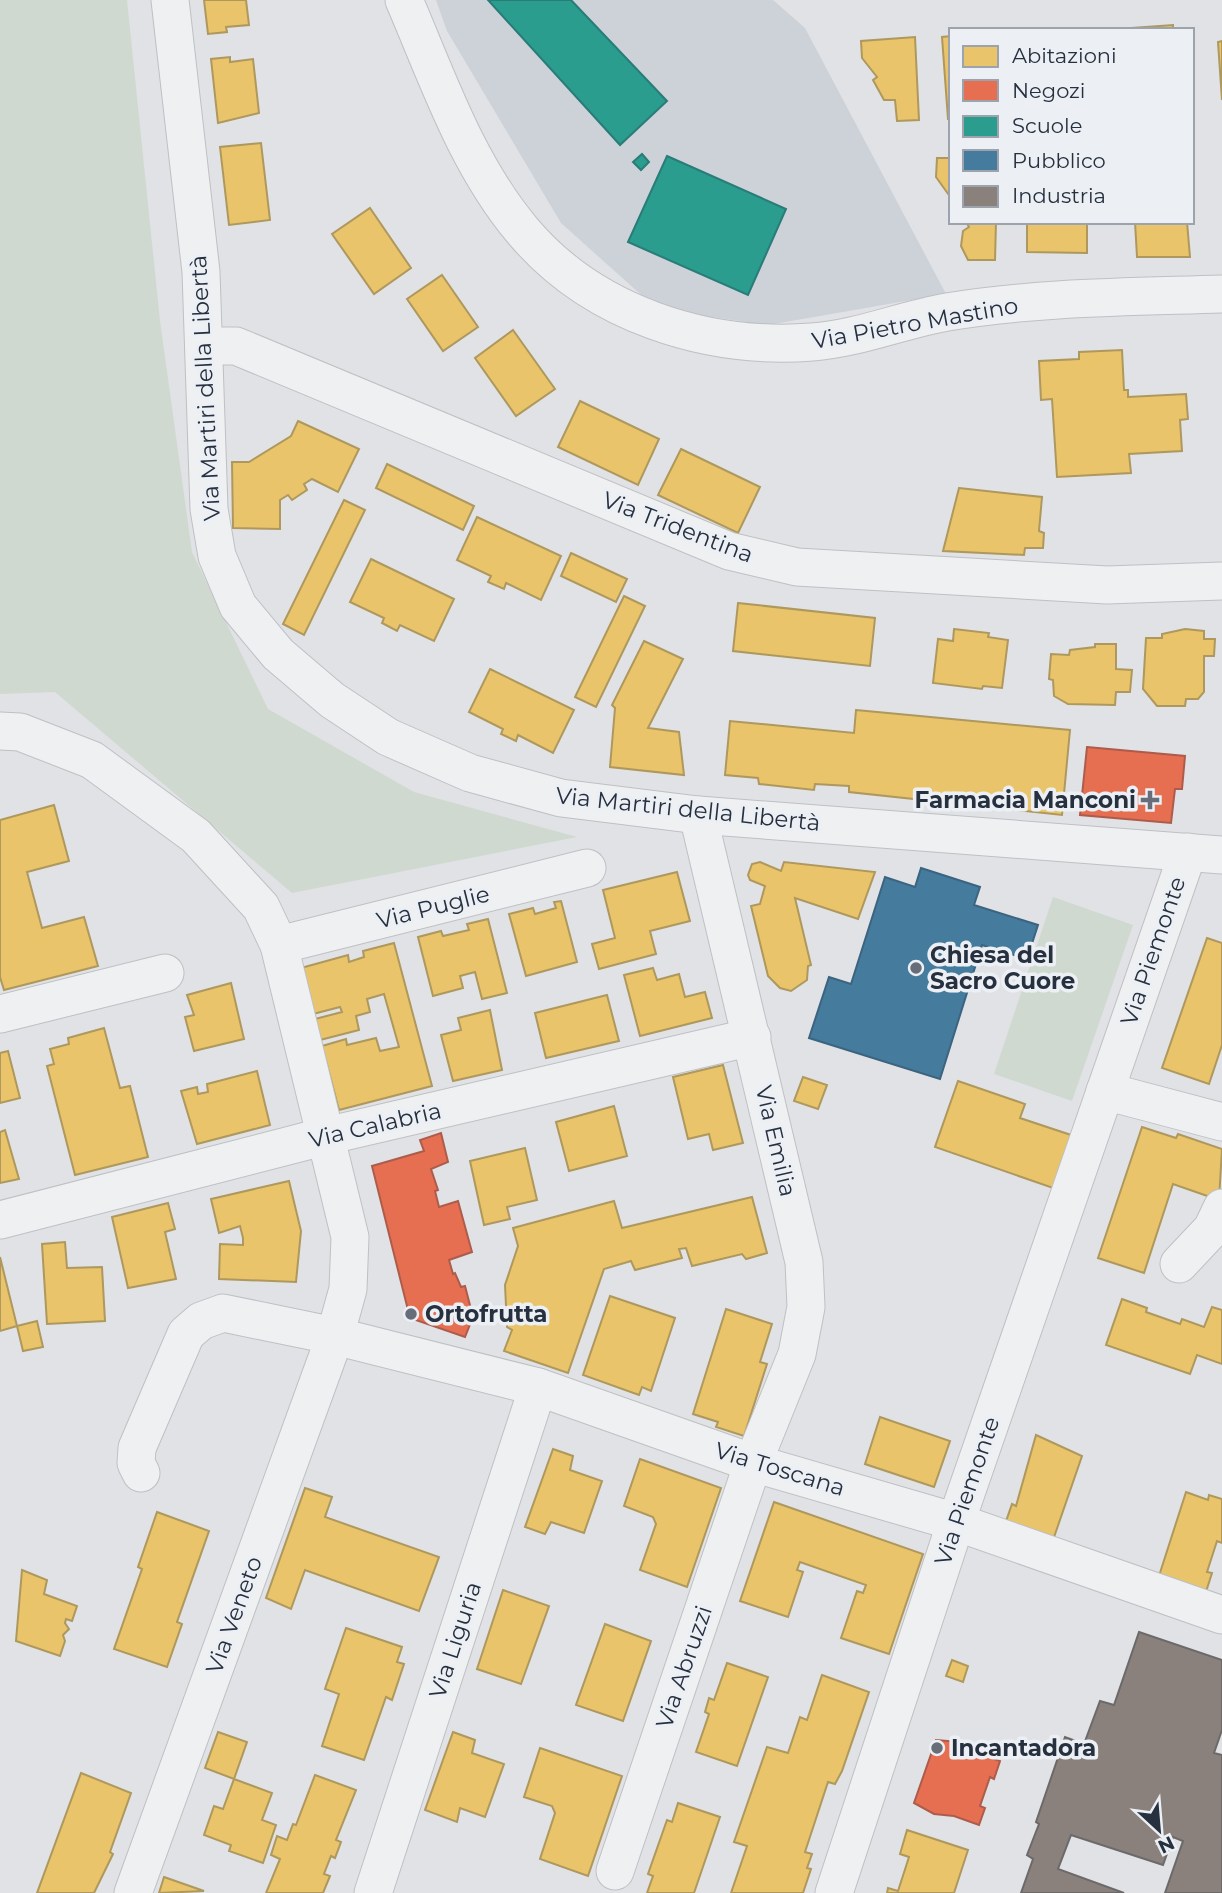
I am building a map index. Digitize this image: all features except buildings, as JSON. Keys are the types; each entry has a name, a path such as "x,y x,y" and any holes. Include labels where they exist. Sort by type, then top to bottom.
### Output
{"street":[{"name":"Via Martiri della Libertà","path":"170,0 201,272 209,509 217,556 237,606 278,654 332,700 388,737 470,774 561,798 698,815 1205,853"},
{"name":"Via Pietro Mastino","path":"404,0 470,155 522,230 568,276 635,315 725,341 814,342 959,311 1061,299 1222,294"},
{"name":"Via Tridentina","path":"204,346 236,346 729,551 786,564 1107,585 1222,581"},
{"name":"Via Veneto","path":"0,731 20,732 92,760 196,836 261,907 279,945 350,1237 348,1289 335,1336 133,1893"},
{"name":"Via Emilia","path":"698,815 804,1262 806,1307 797,1354 753,1463"},
{"name":"Via Piemonte","path":"834,1893 956,1522 1105,1091 1205,853"},
{"name":"Via Puglie","path":"279,945 587,868"},
{"path":"0,1014 164,973"},
{"name":"Via Calabria","path":"0,1220 327,1136 752,1037"},
{"path":"1105,1091 1222,1122"},
{"path":"1179,1264 1212,1229 1222,1208"},
{"name":"Via Toscana","path":"141,1474 136,1463 137,1448 186,1335 201,1321 223,1313 335,1336 538,1387 753,1463 956,1522 1222,1615"},
{"name":"Via Liguria","path":"373,1893 538,1387"},
{"name":"Via Abruzzi","path":"615,1871 753,1463"}],"shaded area":[{"path":"0,0 127,0 160,321 192,552 268,709 414,792 577,837 292,893 55,692 0,694"},
{"path":"436,0 773,0 805,28 946,294 768,325 657,309 561,223 447,31"},
{"path":"1053,897 1133,925 1072,1101 994,1074"}],"place":[{"name":"Farmacia Manconi","path":"1150,800"},
{"name":"Chiesa del Sacro Cuore","path":"916,968"},
{"name":"Ortofrutta","path":"411,1314"},
{"name":"Incantadora","path":"937,1748"}]}
